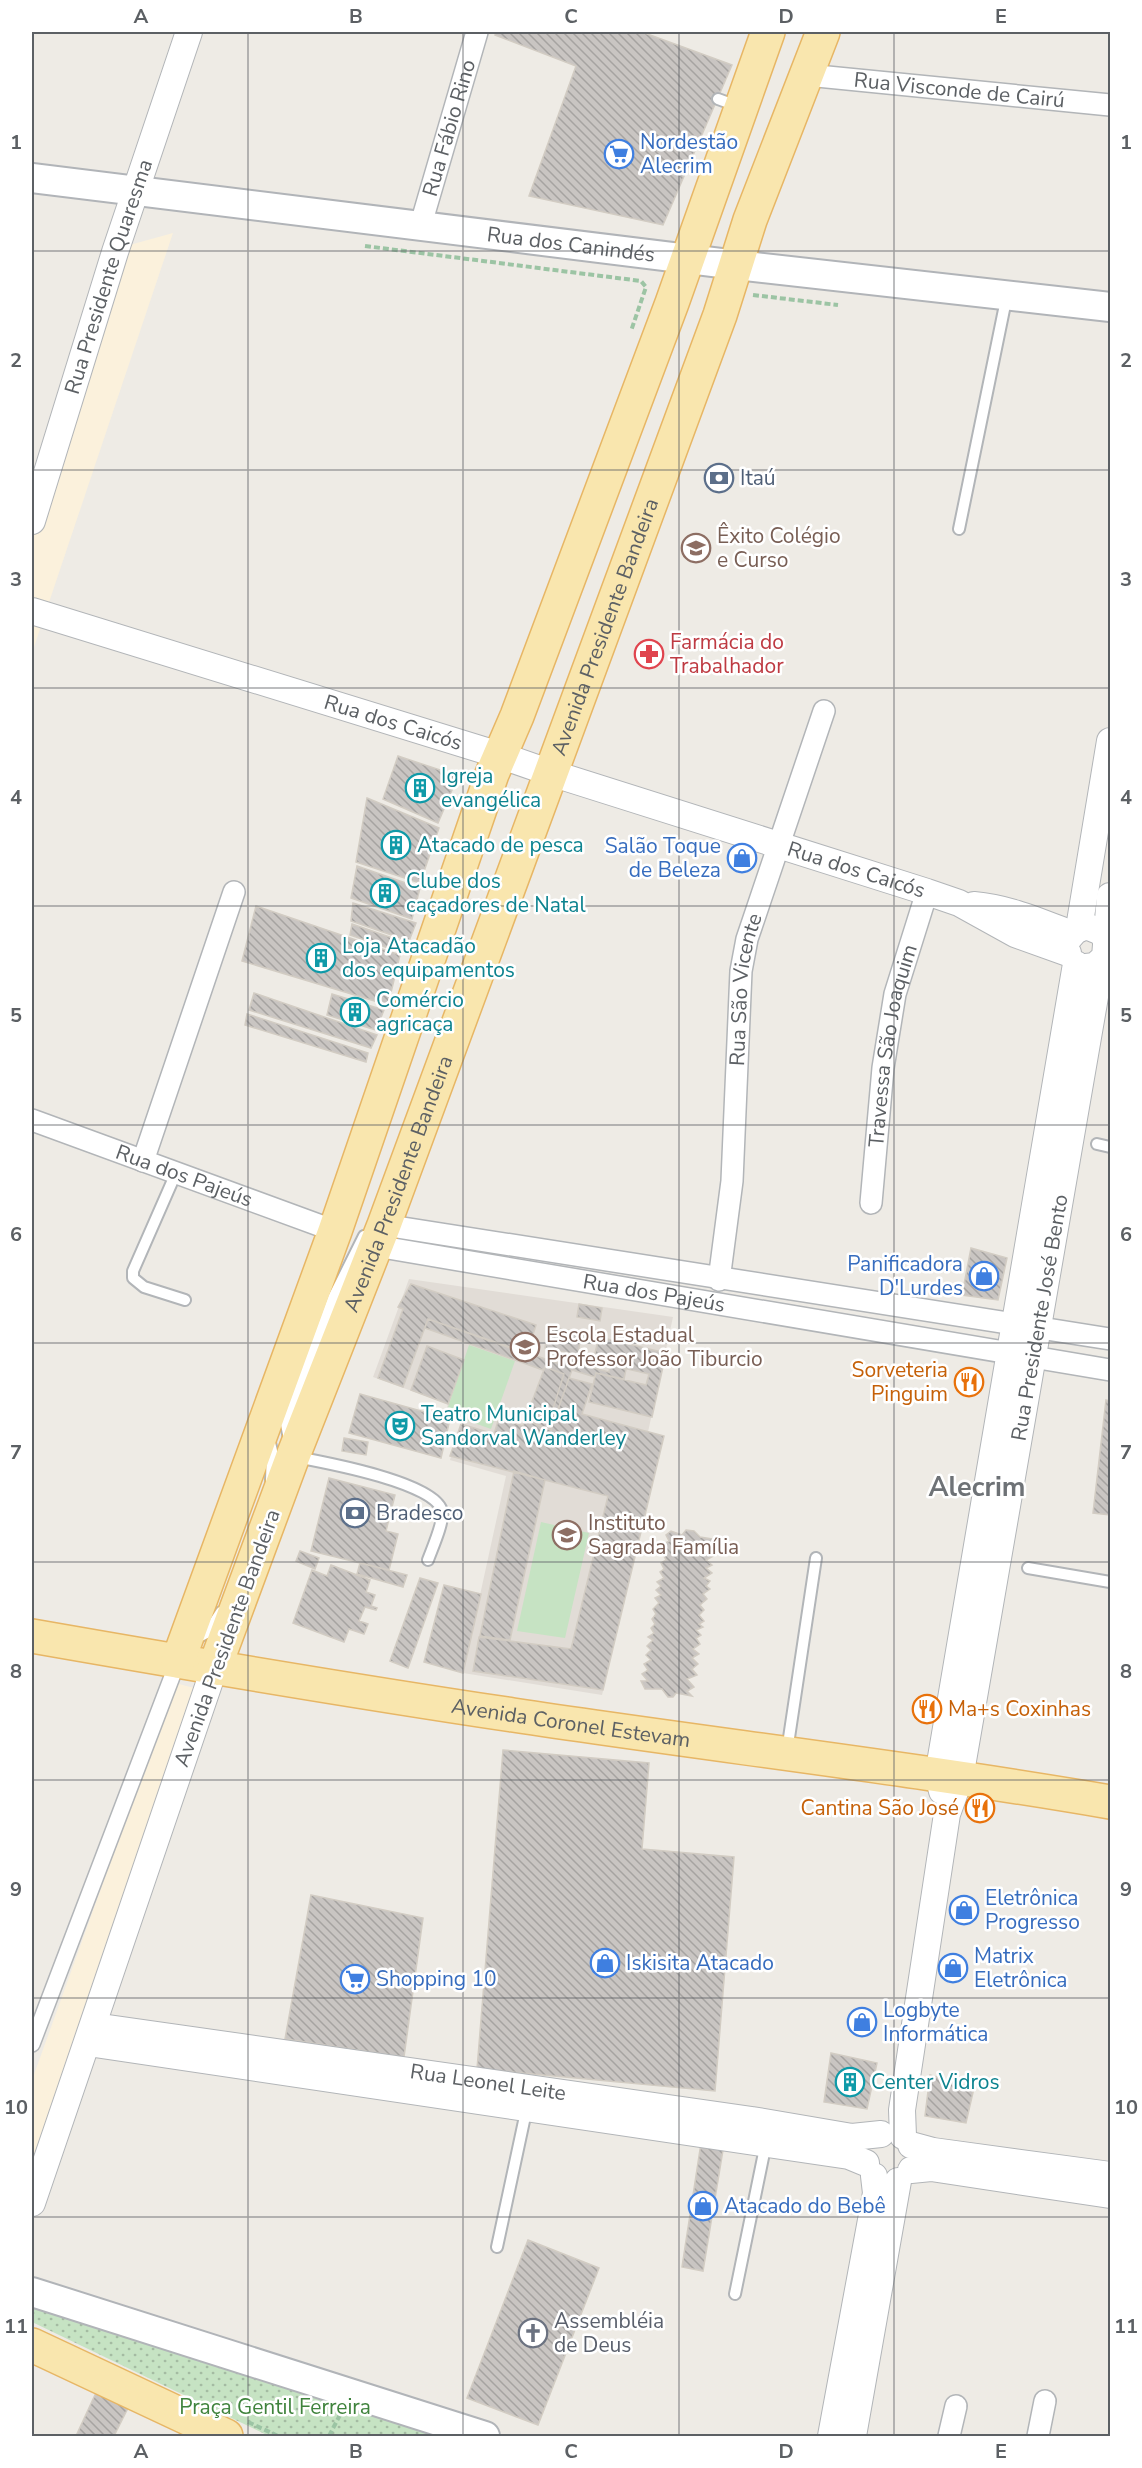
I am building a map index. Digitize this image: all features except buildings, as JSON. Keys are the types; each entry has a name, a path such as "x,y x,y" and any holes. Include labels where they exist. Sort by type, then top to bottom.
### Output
{"main road":[{"name":"Avenida Presidente Bandeira","path":"181,1654 335,1231 499,755 517,716 687,259 729,103 768,32"},
{"name":"Avenida Presidente Bandeira","path":"214,1669 376,1229 397,1190 737,265 750,220 823,32"},
{"name":"Rua dos Canindés","path":"32,178 421,224 737,265 1110,307"},
{"path":"582,541 629,559"},
{"name":"Avenida Coronel Estevam","path":"32,1636 181,1654 214,1669 516,1715 787,1751 1110,1802"},
{"path":"32,2292 485,2436"},
{"path":"32,2345 226,2436"}],"street":[{"name":"Rua Presidente Quaresma","path":"32,521 115,252 189,32"},
{"name":"Rua Fábio Rino","path":"421,224 477,32"},
{"name":"Rua Visconde de Cairú","path":"807,75 1110,105"},
{"name":"Rua dos Caicós","path":"32,611 499,755 551,774 959,903 994,907 1093,948"},
{"name":"Rua São Vicente","path":"718,1280 732,1181 741,971 747,939 824,711"},
{"name":"Rua Presidente José Bento","path":"887,2173 915,2157 896,2137 947,1814 949,1776 1093,948 1109,756"},
{"path":"143,1161 234,892"},
{"name":"Travessa São Joaquim","path":"871,1203 884,1068 895,994 927,892"},
{"name":"Rua Presidente José Bento","path":"1093,948 1110,896"},
{"name":"Rua dos Pajeús","path":"32,1120 335,1231"},
{"name":"Rua dos Pajeús","path":"376,1229 1110,1339"},
{"name":"Rua dos Pajeús","path":"376,1229 1110,1370"},
{"name":"Avenida Presidente Bandeira","path":"32,2044 181,1654"},
{"name":"Avenida Presidente Bandeira","path":"32,2204 214,1669"},
{"name":"Rua Leonel Leite","path":"91,2034 625,2111 852,2137 896,2137 933,2151 1110,2175"},
{"name":"Rua Leonel Leite","path":"450,2086 527,2107 625,2111 766,2143 849,2156 887,2173 931,2168 1110,2195"},
{"path":"853,2436 887,2173 866,2148 896,2137"},
{"path":"831,2436 876,2193 887,2173"},
{"path":"1038,2436 1045,2402"},
{"path":"949,2436 956,2406"}],"lane":[{"path":"959,529 1007,295"},
{"path":"1097,1144 1110,1147"},
{"path":"176,1173 133,1278 144,1287 185,1300"},
{"path":"292,1456 357,1469 425,1492 438,1500 443,1513 428,1560"},
{"path":"787,1751 816,1558"},
{"path":"1028,1568 1110,1582"},
{"path":"496,2247 527,2107"},
{"path":"735,2294 766,2143"}],"path":[{"path":"365,246 640,281 646,287 628,340"},
{"path":"746,303 750,294 838,305"},
{"path":"329,2436 343,2408"}],"shaded area":[{"path":"173,233 32,653 32,527 126,246"},
{"path":"409,1279 673,1317 648,1432 664,1436 602,1695 463,1673 506,1476 450,1460 461,1424 444,1417 448,1404 373,1377"},
{"path":"175,1683 202,1690 32,2161 32,2080"}],"green space":[{"path":"469,1345 515,1361 491,1429 446,1413"},
{"path":"541,1522 589,1533 565,1638 517,1631"},
{"name":"Praça Gentil Ferreira","path":"32,2297 457,2436 269,2436 32,2322"}],"place":[{"name":"Nordestão Alecrim","path":"619,154"},
{"name":"Itaú","path":"719,478"},
{"name":"Êxito Colégio e Curso","path":"696,548"},
{"name":"Farmácia do Trabalhador","path":"649,654"},
{"name":"Igreja evangélica","path":"420,788"},
{"name":"Atacado de pesca","path":"396,845"},
{"name":"Salão Toque de Beleza","path":"742,858"},
{"name":"Clube dos caçadores de Natal","path":"385,893"},
{"name":"Loja Atacadão dos equipamentos","path":"321,958"},
{"name":"Comércio agricaça","path":"355,1012"},
{"name":"Panificadora D'Lurdes","path":"984,1276"},
{"name":"Escola Estadual Professor João Tiburcio","path":"525,1347"},
{"name":"Sorveteria Pinguim","path":"969,1382"},
{"name":"Teatro Municipal Sandorval Wanderley","path":"400,1426"},
{"name":"Bradesco","path":"355,1513"},
{"name":"Instituto Sagrada Família","path":"567,1535"},
{"name":"Ma+s Coxinhas","path":"927,1709"},
{"name":"Cantina São José","path":"980,1808"},
{"name":"Eletrônica Progresso","path":"964,1910"},
{"name":"Iskisita Atacado","path":"605,1963"},
{"name":"Matrix Eletrônica","path":"953,1968"},
{"name":"Shopping 10","path":"355,1979"},
{"name":"Logbyte Informática","path":"862,2022"},
{"name":"Center Vidros","path":"850,2082"},
{"name":"Atacado do Bebê","path":"703,2206"},
{"name":"Assembléia de Deus","path":"533,2333"}],"district":[{"name":"Alecrim","path":"977,1487"}]}
